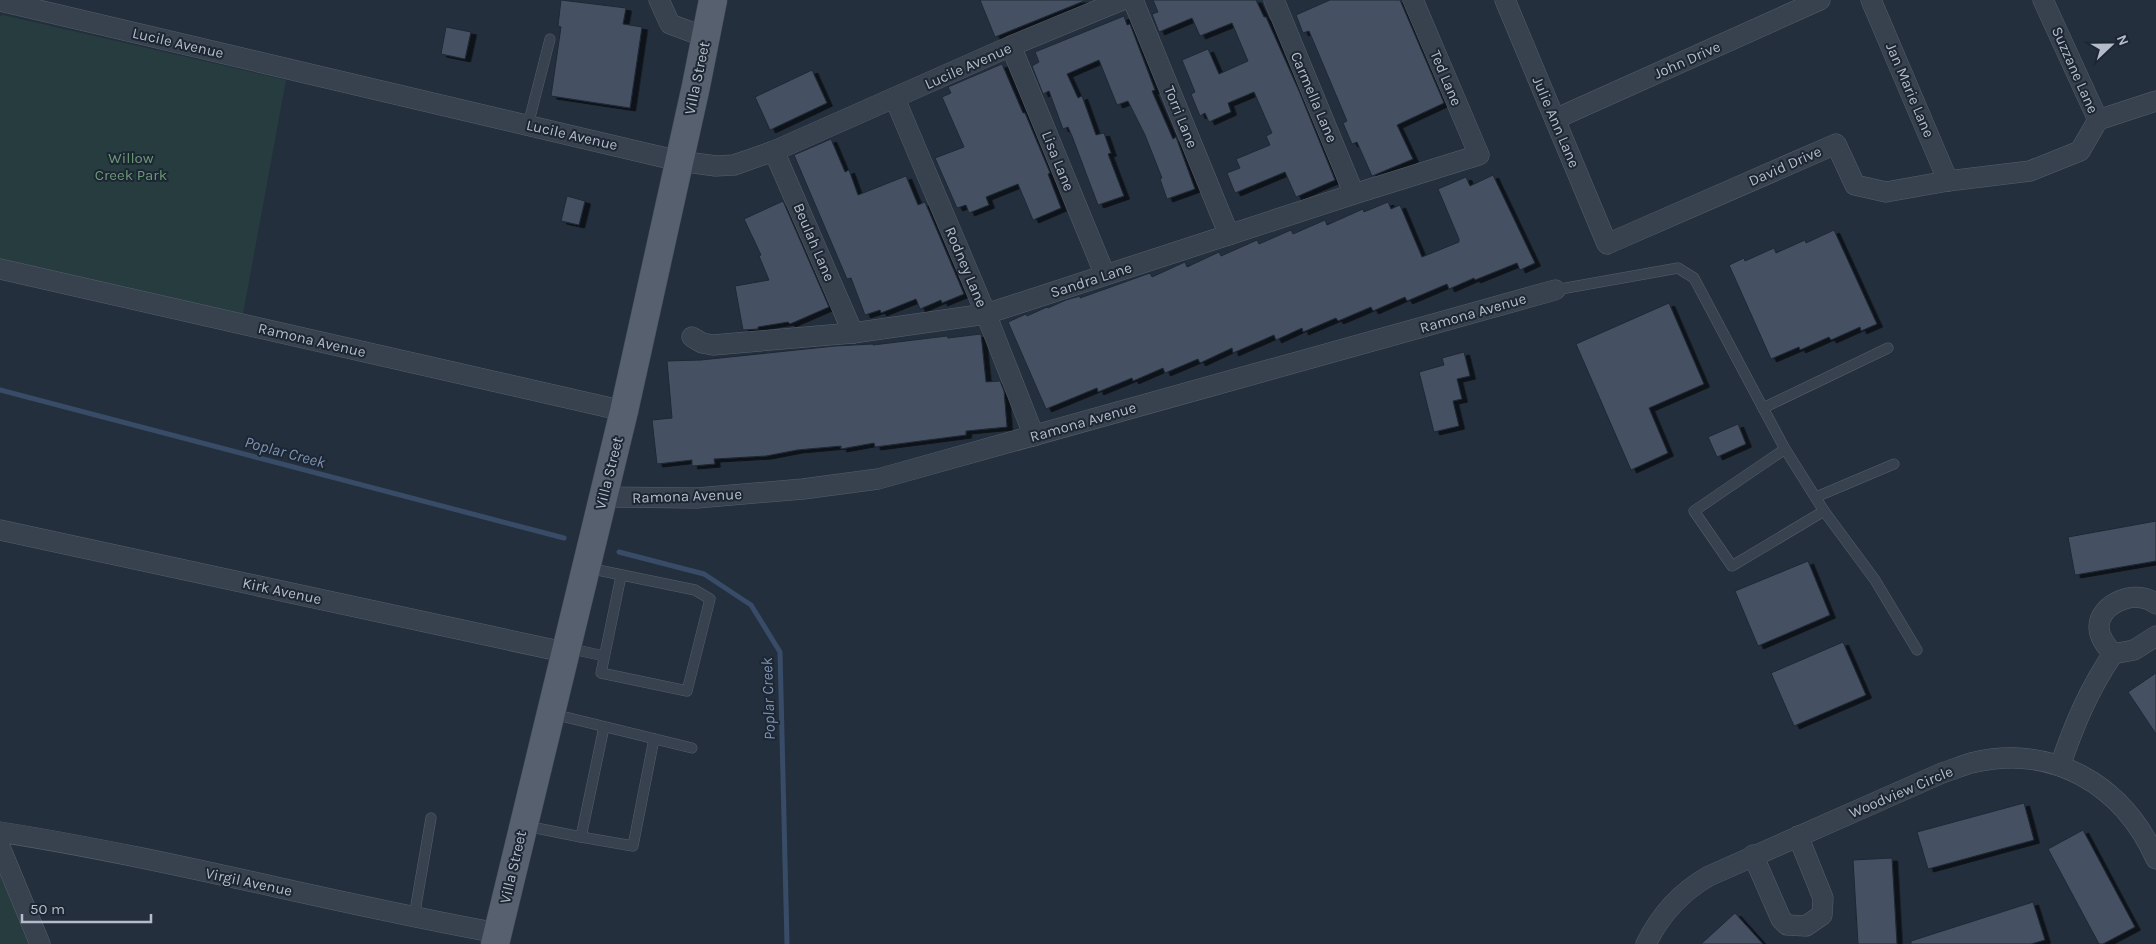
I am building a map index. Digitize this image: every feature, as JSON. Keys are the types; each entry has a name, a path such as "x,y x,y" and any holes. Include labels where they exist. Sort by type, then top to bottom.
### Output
{"main road":[{"name":"Villa Street","path":"496,938 624,411 713,0"}],"street":[{"path":"659,0 670,24 705,37"},
{"name":"Lucile Avenue","path":"0,1 679,161 716,166 734,165 774,151 1011,46 1122,0"},
{"name":"Torri Lane","path":"1134,0 1229,235"},
{"name":"Carmella Lane","path":"1274,0 1354,194"},
{"name":"Ted Lane","path":"1412,0 1479,155"},
{"name":"Julie Ann Lane","path":"1505,0 1607,244"},
{"name":"John Drive","path":"1555,119 1820,0"},
{"name":"Jan Marie Lane","path":"1872,0 1948,181"},
{"name":"Suzzane Lane","path":"1948,181 2030,171 2080,151 2098,120 2043,0"},
{"name":"Lisa Lane","path":"1011,46 1105,275"},
{"name":"Rodney Lane","path":"895,99 986,314 1034,436"},
{"path":"2098,120 2156,101"},
{"name":"David Drive","path":"1607,244 1836,144 1854,185 1886,192 1948,181"},
{"name":"Beulah Lane","path":"774,151 853,333"},
{"name":"Sandra Lane","path":"692,337 702,343 713,345 853,333 986,314 1479,155"},
{"name":"Ramona Avenue","path":"0,269 624,411"},
{"name":"Ramona Avenue","path":"603,497 697,498 803,489 878,479 1555,290"},
{"name":"Kirk Avenue","path":"0,530 565,650"},
{"path":"2113,654 2106,646 2100,633 2099,625 2102,616 2110,608 2132,596 2142,597 2156,604"},
{"path":"2060,766 2076,720 2090,690 2113,654 2134,650 2156,636"},
{"name":"Woodview Circle","path":"1646,944 1663,915 1685,892 1708,876 1942,773 1970,763 2014,758 2060,766 2078,773 2115,799 2132,817 2146,837 2156,859"},
{"name":"Virgil Avenue","path":"0,832 67,843 414,917 496,938"},
{"path":"1753,855 1781,918 1787,925 1806,926 1822,915 1824,898 1798,836"},
{"path":"0,847 40,944"}],"lane":[{"path":"528,125 550,39"},
{"path":"1555,290 1678,268 1694,278 1785,449 1824,511 1875,580 1917,650"},
{"path":"1763,408 1888,348"},
{"path":"1785,449 1694,511 1732,566 1824,511"},
{"path":"1816,497 1894,464"},
{"path":"585,567 695,590 710,599 687,691 601,673 621,576"},
{"path":"565,650 604,656"},
{"path":"550,714 692,748"},
{"path":"581,837 604,727"},
{"path":"523,825 633,846 654,739"},
{"path":"414,917 431,818"}],"green space":[{"name":"Willow Creek Park","path":"3,15 286,80 243,314 0,260 0,16"},
{"path":"0,873 29,944 0,944"}],"building":[{"path":"561,0 626,8 623,24 642,27 630,108 551,96 561,27 558,26"},
{"path":"980,0 1084,0 1084,1 995,37"},
{"path":"1153,0 1256,0 1264,17 1266,17 1299,91 1335,180 1296,197 1285,172 1235,193 1227,173 1240,168 1236,159 1270,145 1266,136 1272,133 1254,92 1228,103 1231,112 1209,122 1205,113 1200,116 1191,94 1195,92 1182,60 1208,49 1219,74 1248,61 1232,23 1200,36 1192,18 1159,32 1152,14 1158,12"},
{"path":"1330,0 1400,0 1444,103 1397,125 1413,159 1372,176 1357,142 1352,144 1343,123 1347,121 1309,31 1303,33 1296,15"},
{"path":"1124,16 1127,25 1130,24 1155,90 1152,91 1173,139 1176,137 1195,189 1167,199 1160,179 1162,178 1145,135 1128,101 1117,105 1099,60 1067,74 1078,98 1082,96 1096,135 1104,133 1111,153 1108,154 1124,196 1098,205 1068,127 1063,129 1049,91 1043,94 1032,66 1039,62 1035,52"},
{"path":"446,27 471,32 465,59 441,54"},
{"path":"1002,64 1048,168 1050,173 1048,174 1061,208 1033,220 1018,184 986,197 989,205 969,213 966,205 957,208 935,158 964,147 942,97 951,93 948,87"},
{"path":"812,70 827,103 770,130 755,97"},
{"path":"831,139 845,172 849,170 858,195 906,176 918,205 925,202 964,294 942,303 941,300 920,309 916,299 881,313 880,310 865,315 851,278 847,279 794,155"},
{"path":"1493,175 1535,263 1520,270 1517,263 1449,289 1447,284 1407,301 1405,297 1373,311 1371,307 1338,321 1336,318 1303,332 1302,328 1276,340 1274,335 1233,353 1232,348 1200,363 1198,359 1165,373 1163,368 1133,381 1132,378 1098,392 1097,388 1046,409 1008,322 1066,300 1080,296 1080,298 1150,273 1152,277 1185,262 1187,267 1219,252 1221,256 1257,240 1259,244 1291,230 1293,234 1325,220 1327,225 1363,209 1364,212 1388,202 1391,209 1400,205 1422,257 1459,242 1438,189 1466,177 1470,186"},
{"path":"567,196 585,201 579,225 561,221"},
{"path":"783,201 829,307 790,324 788,322 758,327 758,329 743,330 735,286 769,280 759,256 761,255 744,219"},
{"path":"1834,230 1877,324 1861,331 1860,327 1831,340 1829,337 1800,350 1799,347 1771,359 1729,265 1744,258 1745,261 1774,248 1776,253 1805,240 1806,243"},
{"path":"1669,303 1704,384 1649,408 1668,453 1631,470 1576,344"},
{"path":"981,334 986,382 1000,381 1004,391 1007,427 966,431 966,435 875,447 874,443 841,449 841,446 797,450 766,456 714,459 715,464 692,466 692,460 657,464 652,420 672,418 667,361 701,360 835,346 873,345"},
{"path":"1464,352 1470,376 1457,379 1462,399 1453,401 1459,426 1434,432 1419,372 1444,365 1442,358"},
{"path":"1738,424 1746,444 1717,457 1708,437"},
{"path":"2156,521 2156,561 2075,575 2068,537"},
{"path":"1808,561 1830,615 1758,646 1735,591"},
{"path":"1843,642 1866,695 1794,726 1771,673"},
{"path":"2156,673 2156,734 2128,692"},
{"path":"2024,803 2034,840 1928,869 1917,832"},
{"path":"2083,830 2135,927 2103,944 2099,944 2048,849"},
{"path":"1892,858 1897,944 1858,944 1853,860"},
{"path":"2033,902 2045,940 2031,944 1911,944 1911,941"},
{"path":"1735,913 1763,944 1701,944"}],"waterway":[{"name":"Poplar Creek","path":"0,390 564,538"},
{"name":"Poplar Creek","path":"619,552 704,574 751,605 780,652 787,944"}]}
